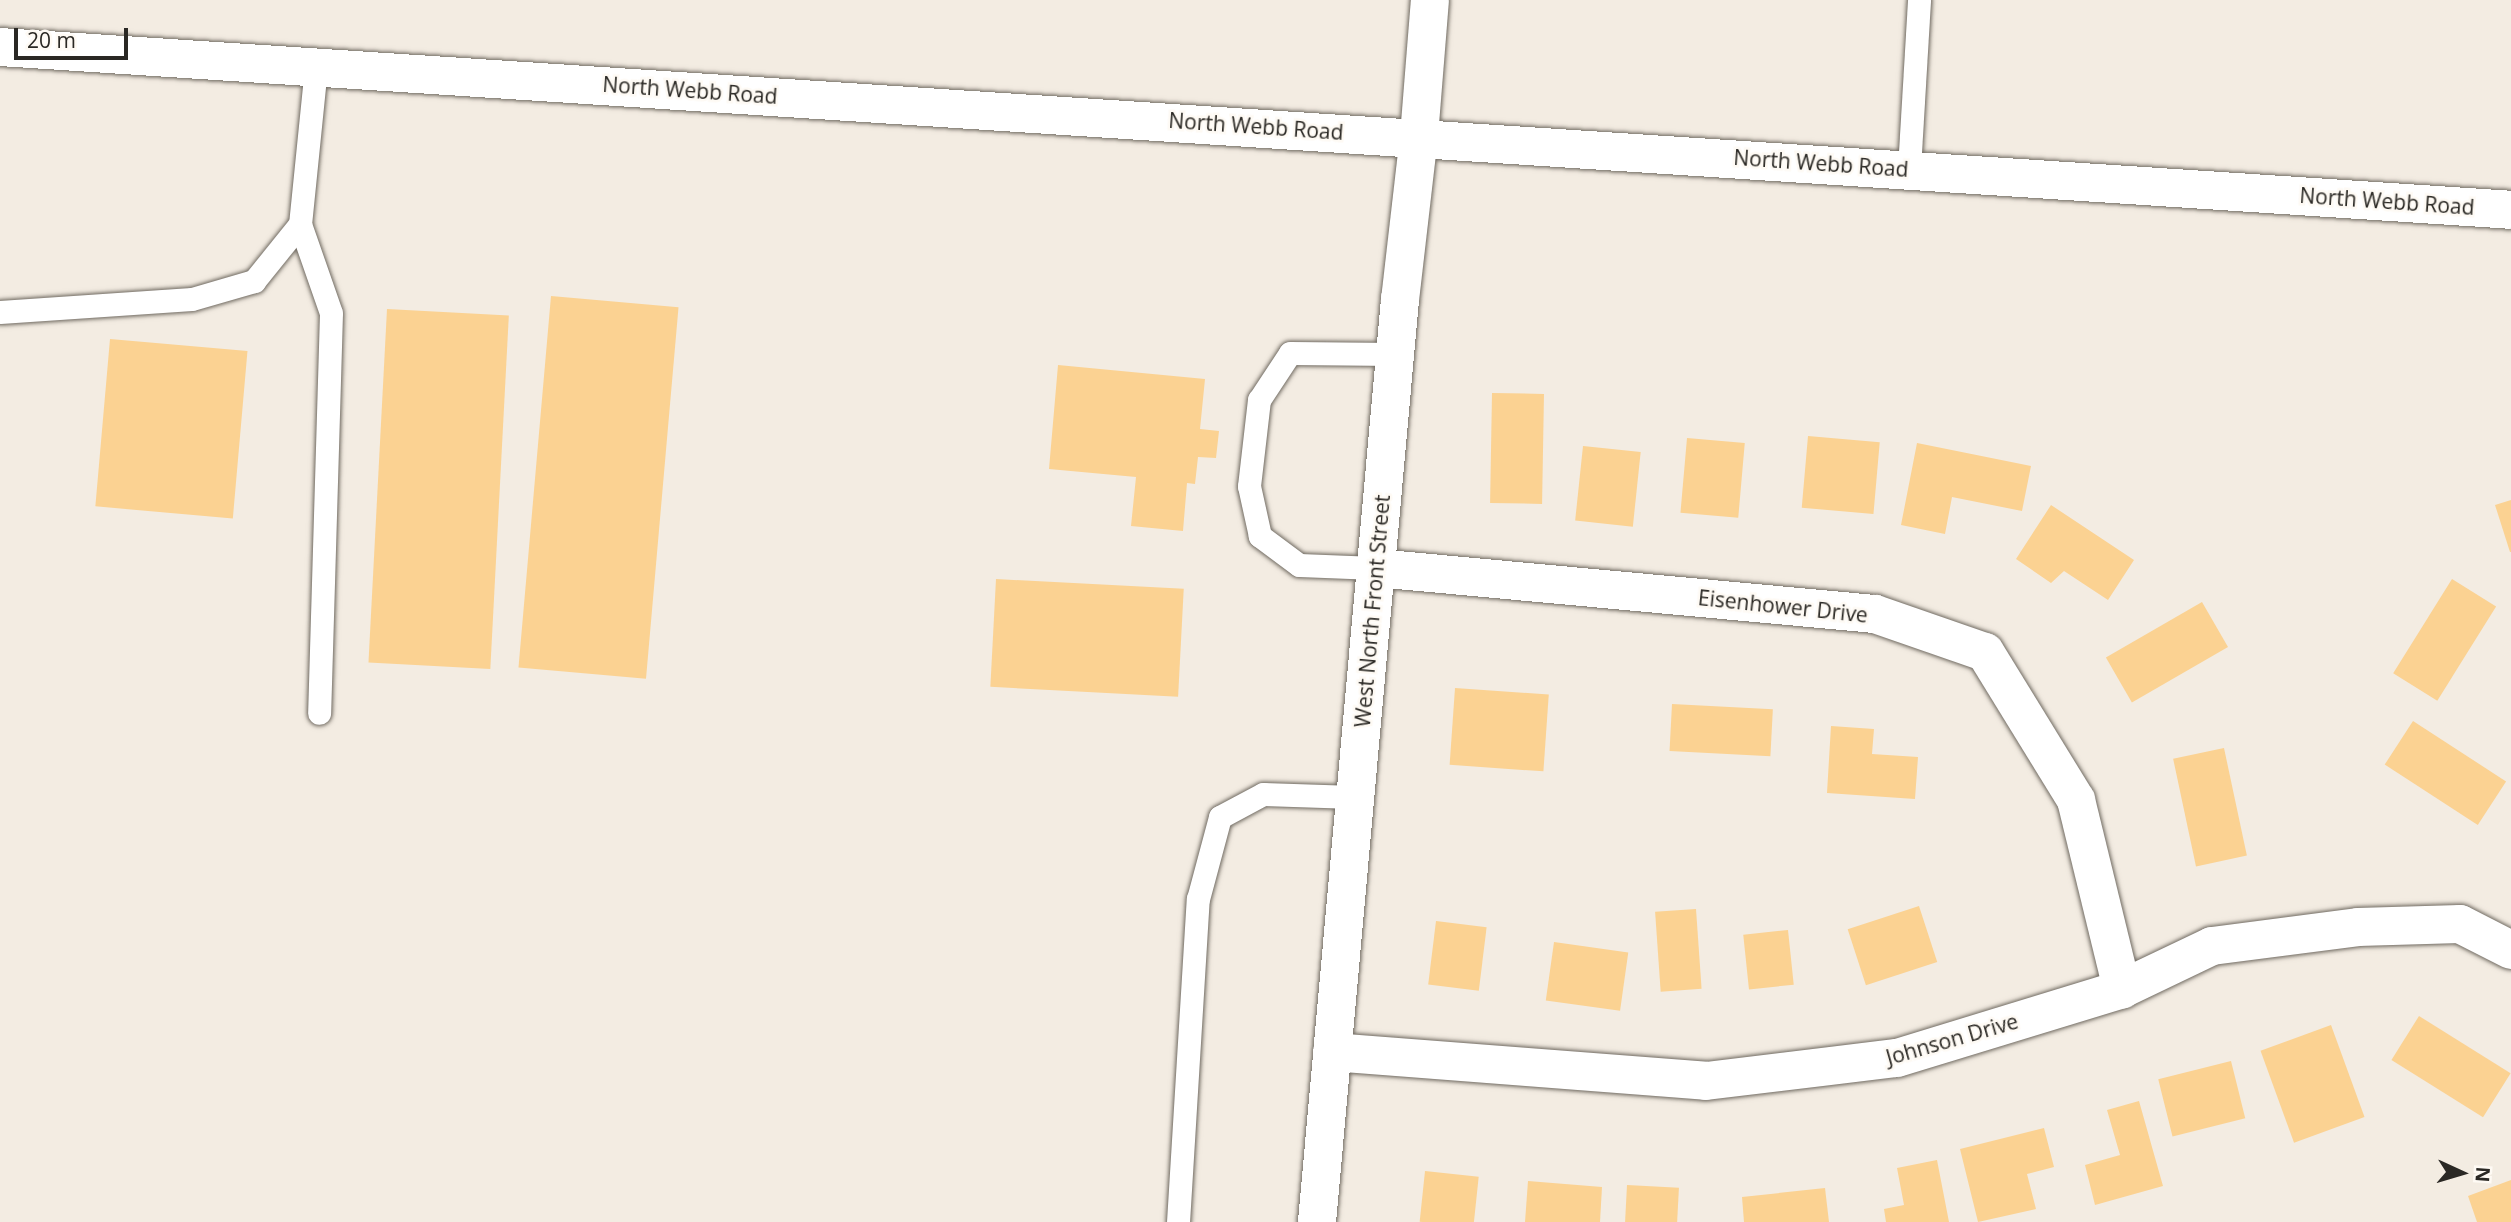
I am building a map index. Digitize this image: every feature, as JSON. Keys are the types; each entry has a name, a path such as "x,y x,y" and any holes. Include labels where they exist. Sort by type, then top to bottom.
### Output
{"street":[{"name":"West North Front Street","path":"1317,1222 1354,797 1430,0"},
{"name":"North Webb Road","path":"0,47 1419,136 2511,210"},
{"name":"Eisenhower Drive","path":"1376,568 1875,614 1985,652 2076,800 2122,989"},
{"name":"Johnson Drive","path":"1332,1052 1706,1081 1897,1058 2122,989 2212,946 2358,927 2460,924 2511,950"}],"lane":[{"path":"1909,169 1919,0"},
{"path":"316,67 300,224 331,313 319,713"},
{"path":"0,312 192,299 254,281 300,224"},
{"path":"1376,568 1299,565 1260,536 1248,486 1259,400 1290,353 1396,354"},
{"path":"1178,1222 1198,898 1220,817 1263,794 1354,797"}],"building":[{"path":"551,296 679,307 646,679 518,668"},
{"path":"387,309 509,315 490,669 368,663"},
{"path":"110,339 247,351 233,518 95,506"},
{"path":"1058,365 1205,379 1200,429 1219,431 1216,458 1198,457 1195,484 1187,483 1183,531 1131,526 1136,477 1049,469"},
{"path":"1492,393 1544,394 1542,504 1490,503"},
{"path":"1808,436 1880,442 1873,514 1802,508"},
{"path":"1687,438 1745,443 1738,518 1680,513"},
{"path":"1917,443 2031,466 2022,511 1952,497 1945,534 1901,525"},
{"path":"1583,446 1641,452 1633,527 1575,521"},
{"path":"2511,500 2511,552 2510,552 2495,505"},
{"path":"2051,505 2134,560 2108,600 2064,571 2051,583 2016,559"},
{"path":"996,579 1184,589 1178,697 990,687"},
{"path":"2452,579 2496,607 2437,701 2393,673"},
{"path":"2202,602 2228,647 2132,703 2106,658"},
{"path":"1455,688 1549,695 1543,771 1450,765"},
{"path":"1672,704 1773,709 1770,756 1670,751"},
{"path":"2413,721 2506,781 2478,825 2385,765"},
{"path":"1831,726 1874,729 1872,754 1918,757 1915,799 1827,793"},
{"path":"2224,748 2247,856 2196,866 2173,759"},
{"path":"1919,906 1937,962 1866,985 1848,929"},
{"path":"1696,909 1702,989 1661,992 1655,912"},
{"path":"1436,921 1487,927 1479,991 1428,985"},
{"path":"1788,930 1794,985 1749,989 1743,935"},
{"path":"1554,942 1628,952 1620,1011 1546,1000"},
{"path":"2419,1016 2511,1073 2483,1117 2391,1060"},
{"path":"2331,1025 2365,1117 2294,1143 2261,1051"},
{"path":"2231,1061 2245,1118 2173,1136 2158,1079"},
{"path":"2139,1101 2163,1186 2095,1205 2085,1165 2120,1155 2107,1110"},
{"path":"2044,1128 2054,1167 2027,1174 2036,1209 1978,1222 1960,1149"},
{"path":"1937,1160 1949,1222 1886,1222 1884,1209 1904,1205 1897,1168"},
{"path":"1425,1171 1479,1177 1474,1222 1420,1222"},
{"path":"2511,1180 2511,1222 2477,1222 2468,1196"},
{"path":"1528,1181 1602,1187 1600,1222 1525,1222"},
{"path":"1627,1185 1679,1188 1677,1222 1625,1222"},
{"path":"1825,1188 1829,1222 1744,1222 1742,1197"}]}
